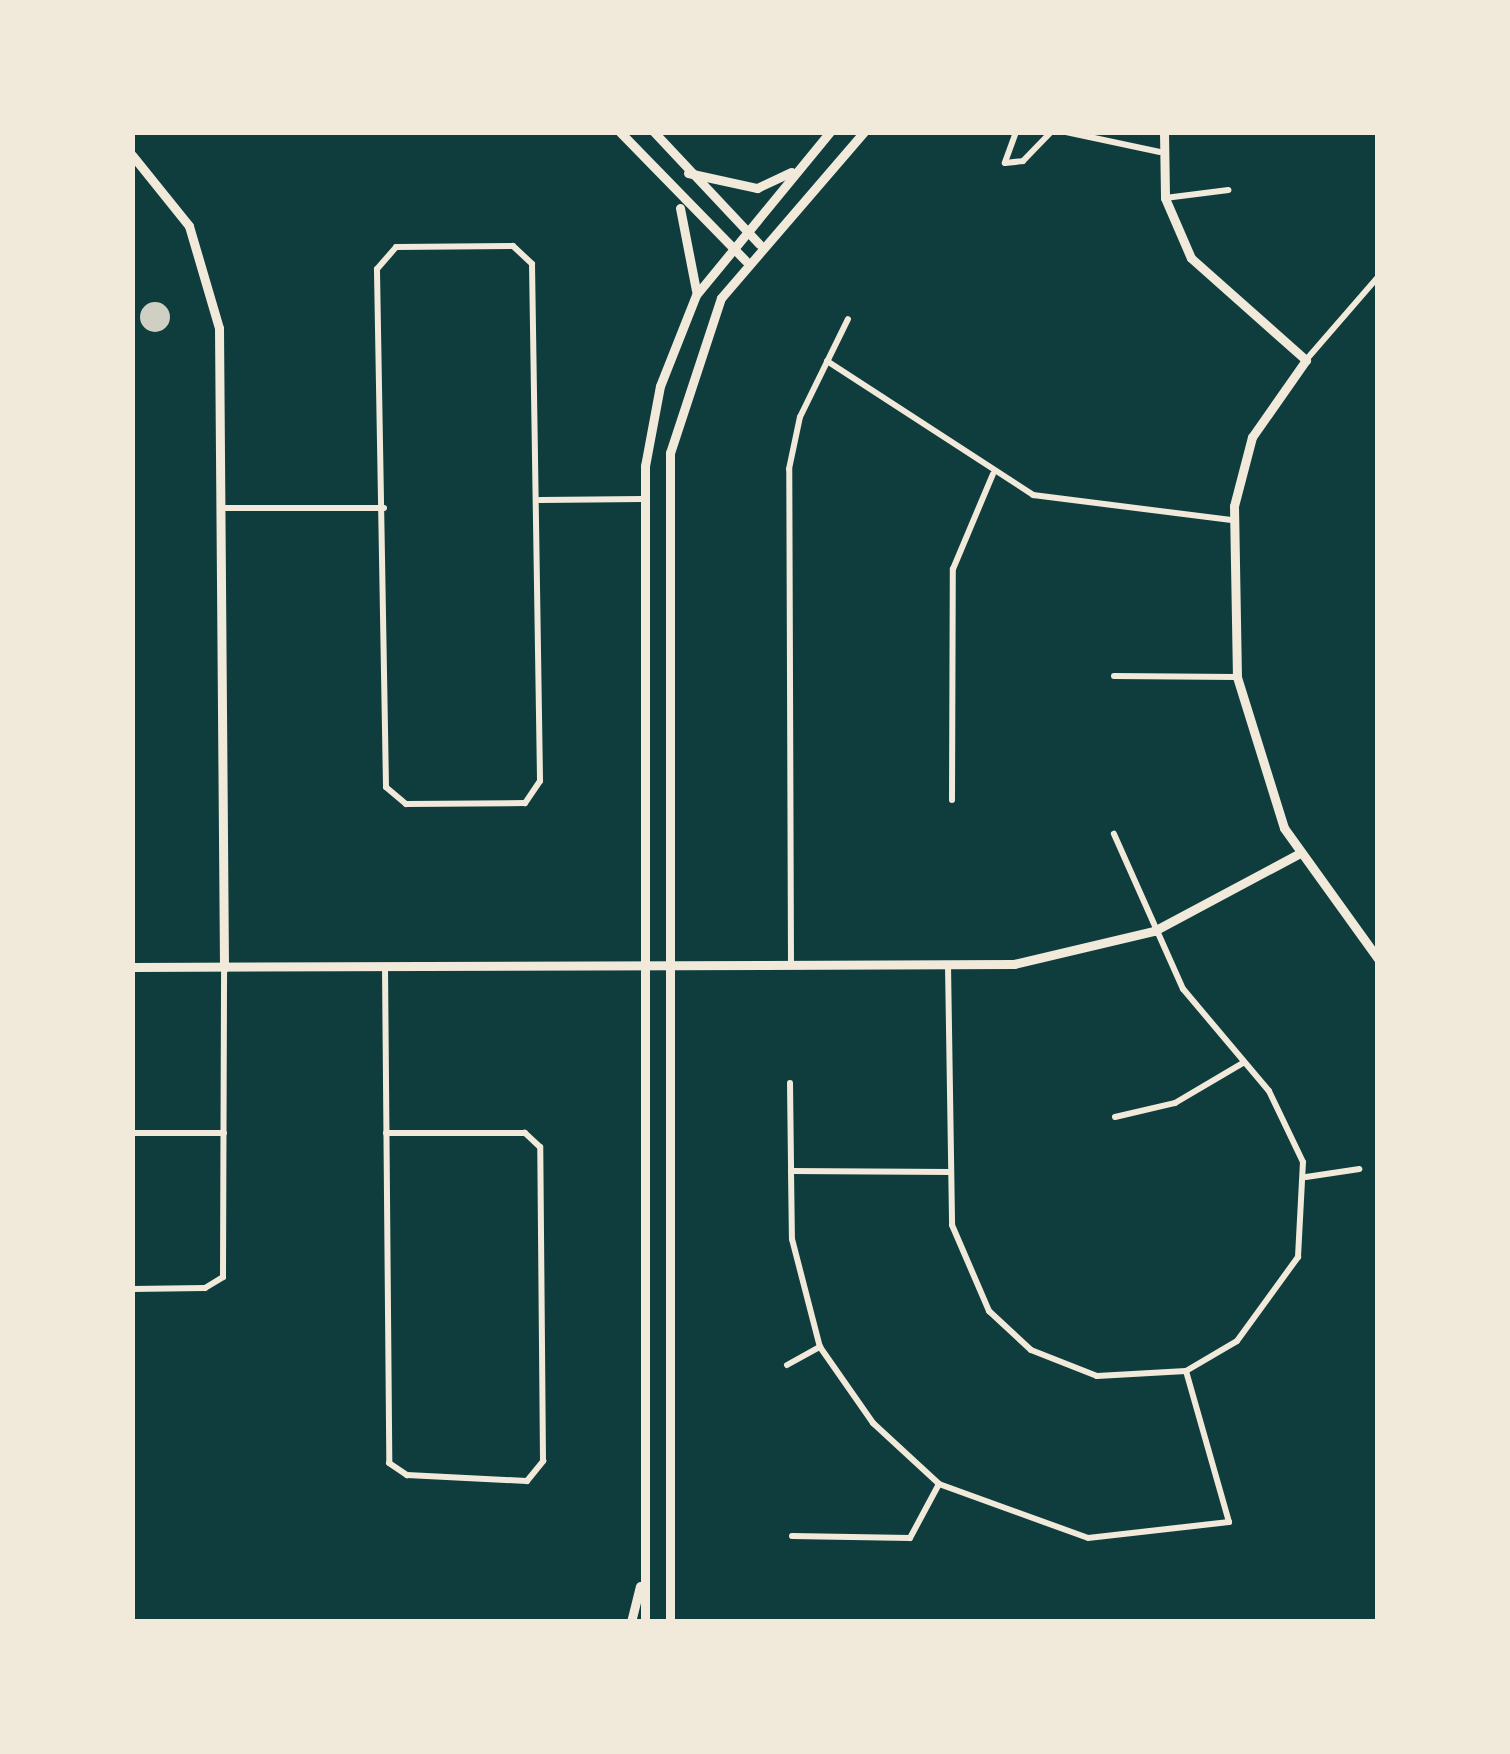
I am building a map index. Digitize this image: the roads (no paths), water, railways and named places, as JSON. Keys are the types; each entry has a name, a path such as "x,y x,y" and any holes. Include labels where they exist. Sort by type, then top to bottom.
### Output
{"main road":[{"path":"620,132 675,198 746,260"},
{"path":"654,132 683,170 759,244"},
{"path":"645,1622 644,499 660,386 696,295 728,247 830,132"},
{"path":"672,1619 670,453 699,343 746,260 864,132"},
{"path":"1163,132 1160,152 1166,197 1206,280 1306,359 1252,437 1232,520 1237,677 1260,773 1298,854 1378,959"},
{"path":"132,155 179,210 210,278 220,508 224,968"},
{"path":"683,170 757,188 796,170"},
{"path":"675,198 694,244 696,295"},
{"path":"132,967 948,965 1069,956 1154,931 1298,854"},
{"path":"631,1622 645,1563"}],"street":[{"path":"1016,132 1005,163 1023,160 1051,132"},
{"path":"1066,132 1160,152"},
{"path":"1166,197 1228,190"},
{"path":"513,246 530,257 540,500 540,789 518,804 406,804 388,793 384,508 377,268 396,247 513,246"},
{"path":"1306,359 1378,277"},
{"path":"791,965 789,470 827,361 848,319"},
{"path":"827,361 993,474 1062,505 1232,520"},
{"path":"952,800 953,569 993,474"},
{"path":"540,500 644,499"},
{"path":"220,508 384,508"},
{"path":"1114,676 1237,677"},
{"path":"948,965 951,1172 962,1262 1016,1338 1097,1376 1186,1371 1271,1309 1302,1243 1306,1177 1288,1121 1154,931 1114,834"},
{"path":"385,967 386,1132 389,1462 407,1475 527,1480 542,1461 540,1147 525,1133 386,1132"},
{"path":"132,1289 220,1284 224,968"},
{"path":"1115,1117 1175,1103 1243,1063"},
{"path":"790,1083 792,1238 820,1347 873,1423 939,1484 1088,1538 1229,1522 1186,1371"},
{"path":"132,1133 224,1133"},
{"path":"1306,1177 1360,1169"},
{"path":"791,1172 951,1172"},
{"path":"787,1364 820,1347"},
{"path":"792,1536 910,1538 939,1484"}]}
